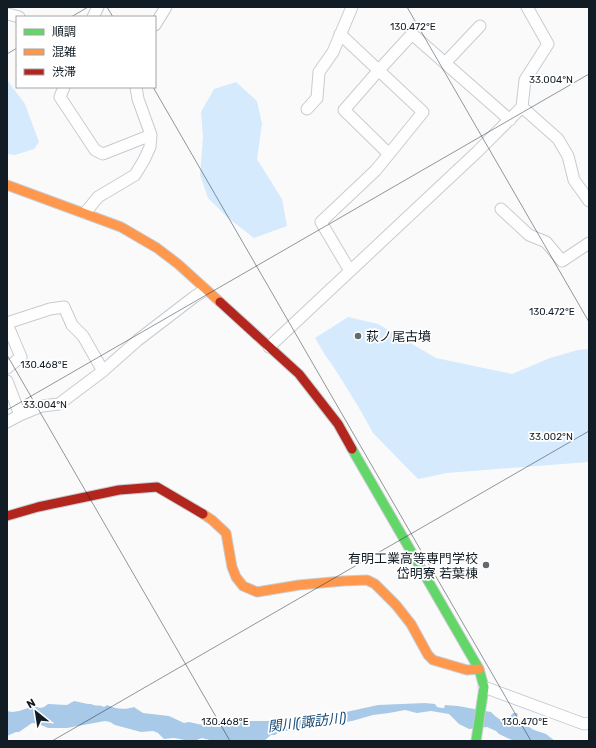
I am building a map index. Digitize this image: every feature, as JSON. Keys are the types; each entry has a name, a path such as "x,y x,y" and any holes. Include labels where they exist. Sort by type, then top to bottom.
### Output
{"street":[{"path":"94,16 98,7"},
{"path":"156,23 166,7"},
{"path":"307,109 317,98 319,72 333,52 352,7"},
{"path":"269,347 477,152 522,107 525,80 548,44 527,7"},
{"path":"445,63 480,26"},
{"path":"340,34 422,112 376,170 321,222 350,271"},
{"path":"389,154 344,110 412,34 510,120"},
{"path":"64,88 60,97 94,150 103,154 151,135"},
{"path":"85,213 98,197 135,175 150,147 151,135 138,100 136,88"},
{"path":"522,107 558,139 568,156 574,180 589,202"},
{"path":"7,185 85,213 121,228 157,248 178,264 299,374 338,424 479,669 484,692 476,741"},
{"path":"501,209 529,236 546,242 562,261 589,243"},
{"path":"7,422 42,406 59,404 103,371 138,340 206,290"},
{"path":"7,368 21,358 7,324 50,309 64,308 72,325 83,336 103,371"},
{"path":"7,381 20,415"},
{"path":"7,516 38,507 119,490 157,487 212,520 226,533 232,566 236,577 243,586 257,592 343,580 367,580 375,584 396,605 411,624 428,655 433,660 467,670 479,669"},
{"path":"484,692 584,724 589,723"}],"shaded area":[{"path":"7,80 25,104 39,142 34,149 15,155 7,154"},
{"path":"236,82 257,101 262,124 257,159 282,199 287,226 254,238 228,218 208,198 200,175 203,137 201,112 214,89"},
{"path":"348,317 378,324 436,358 512,374 550,358 578,350 589,349 589,462 447,473 418,479 373,433 315,338"}],"water":[{"name":"関川(諏訪川)","path":"74,701 104,707 107,705 120,709 134,707 143,713 169,716 184,723 189,722 219,727 238,721 267,721 346,712 378,705 425,703 435,704 437,707 442,708 444,708 445,705 458,706 491,712 499,719 507,720 513,713 516,713 518,714 515,721 522,726 529,727 546,734 555,741 514,741 487,727 469,729 459,724 449,714 431,711 417,713 405,710 373,715 316,728 303,727 287,731 282,730 275,735 271,735 264,741 213,741 202,738 191,741 173,738 164,739 158,733 153,731 141,732 105,721 67,728 48,728 32,723 19,732 7,736 7,711 19,711 34,706 40,708 48,704 67,705"}],"traffic: fast":[{"path":"352,449 479,669 484,687 476,741"}],"traffic: slow":[{"path":"7,185 121,227 157,248 178,264 220,302"},
{"path":"203,514 226,533 232,567 236,577 243,586 257,592 299,585 367,580 375,584 396,605 411,624 428,655 433,660 467,670 479,669"}],"traffic: jam":[{"path":"220,302 299,374 338,424 352,449"},
{"path":"7,516 38,507 119,490 157,487 203,514"}],"place":[{"name":"萩ノ尾古墳","path":"358,336"},
{"name":"有明工業高等専門学校 岱明寮 若葉棟","path":"486,565"}]}
